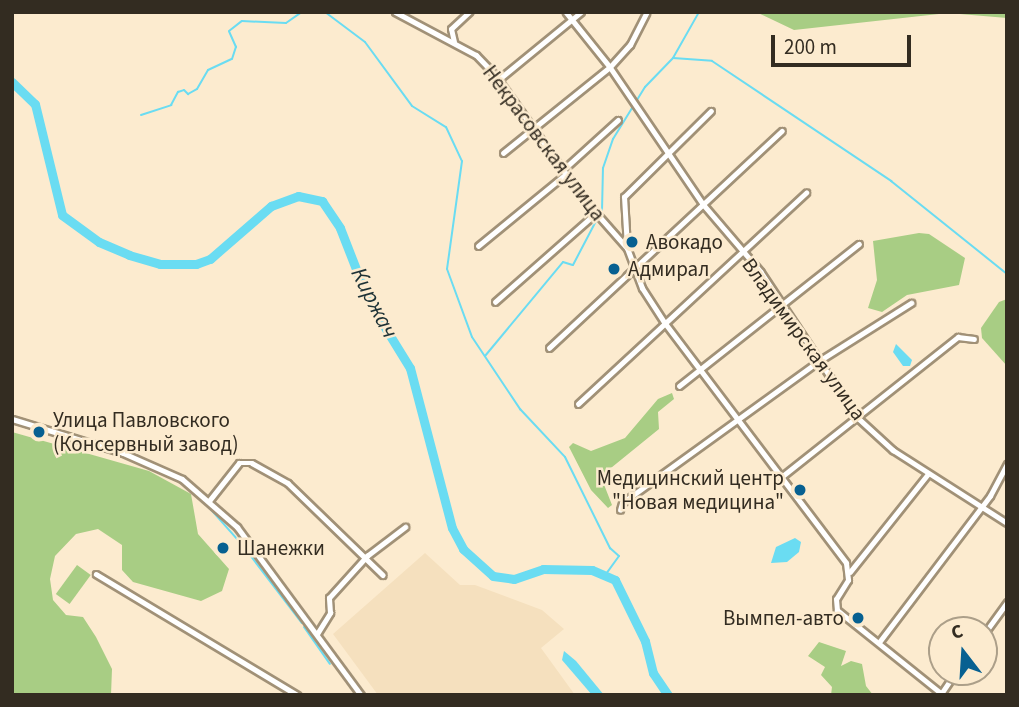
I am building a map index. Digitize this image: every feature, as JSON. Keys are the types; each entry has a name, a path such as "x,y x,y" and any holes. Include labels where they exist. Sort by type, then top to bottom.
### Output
{"street":[{"name":"Некрасовская улица","path":"395,12 476,55 498,80 564,172 627,248 635,272 664,322 850,572"},
{"path":"454,42 451,29 469,12"},
{"name":"Владимирская улица","path":"566,12 610,67 703,204 783,304 857,416 892,450 1007,523"},
{"path":"498,80 581,12"},
{"path":"503,153 610,67 630,45 646,13"},
{"path":"627,248 624,197 710,111"},
{"path":"478,246 564,172 618,120"},
{"path":"549,348 635,272 782,131"},
{"path":"578,404 806,193"},
{"path":"495,302 596,213"},
{"path":"679,386 859,244"},
{"path":"620,510 622,503 819,361 911,303"},
{"path":"780,479 958,337 974,339"},
{"path":"12,419 118,452 183,479 237,527 361,695"},
{"path":"209,501 239,463 251,463 288,483 367,556 383,575"},
{"path":"880,641 981,505 1007,464"},
{"path":"928,474 850,572 836,598 836,610 880,641 941,694"},
{"path":"317,634 330,612 329,598 367,556 405,527"},
{"path":"96,574 298,695"}],"shaded area":[{"path":"425,553 460,585 475,585 542,610 564,629 541,648 575,695 378,695 333,634"}],"green space":[{"path":"756,12 1007,12 1007,18 948,13 794,30"},
{"path":"919,233 929,234 965,258 959,285 907,295 882,312 868,308 877,280 873,241"},
{"path":"1007,299 1007,366 982,338 981,328 999,302"},
{"path":"672,393 674,399 658,412 659,429 606,472 603,482 612,505 608,508 591,490 569,447 573,443 591,451 625,438 658,399"},
{"path":"12,432 149,471 191,494 198,534 229,569 222,591 201,601 133,582 122,570 122,545 98,529 76,534 55,556 50,579 53,600 66,615 83,617 96,637 112,669 111,695 12,695"},
{"path":"77,565 91,575 70,604 56,594"},
{"path":"819,642 846,651 841,666 851,661 862,664 866,686 873,695 831,695 832,687 821,675 825,667 808,656"}],"water":[{"path":"896,344 912,360 910,366 903,366 893,352"},
{"path":"795,538 801,542 799,552 787,562 771,563 776,547"},
{"path":"564,651 576,661 604,695 592,695 562,660"}],"waterway":[{"path":"141,115 171,105 178,92 184,90 188,94 197,89 208,70 232,59 236,47 229,31 242,21 286,23 302,12"},
{"path":"325,12 365,42 412,106 446,127 462,161 447,269 472,337 520,409 565,457 610,548 619,556 606,574"},
{"path":"602,211 603,168 613,139 645,87 673,58 699,12"},
{"path":"673,58 712,61 891,181 1007,274"},
{"name":"Киржач","path":"12,82 35,104 62,215 99,242 129,255 160,264 196,264 210,259 271,206 298,196 322,201 340,228 368,300 410,368 452,528 463,549 493,576 514,579 543,569 592,570 615,580 645,641 653,673 668,695"},
{"path":"485,356 563,262 573,265 597,219"},
{"path":"206,504 237,539"},
{"path":"240,542 302,623"},
{"path":"304,627 330,664"}],"place":[{"name":"Авокадо","path":"632,242"},
{"name":"Адмирал","path":"614,269"},
{"name":"Улица Павловского (Консервный завод)","path":"39,432"},
{"name":"Медицинский центр \"Новая медицина\"","path":"800,490"},
{"name":"Шанежки","path":"223,548"},
{"name":"Вымпел-авто","path":"858,618"}]}
